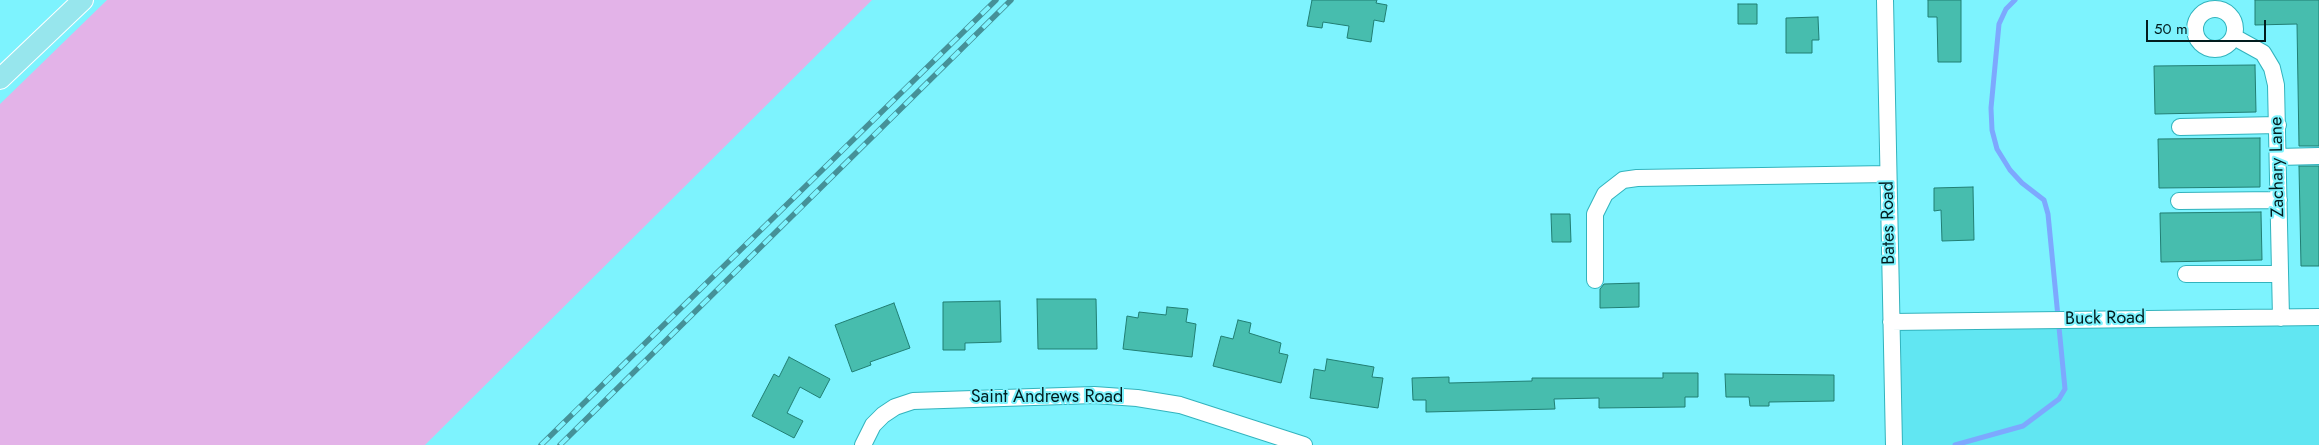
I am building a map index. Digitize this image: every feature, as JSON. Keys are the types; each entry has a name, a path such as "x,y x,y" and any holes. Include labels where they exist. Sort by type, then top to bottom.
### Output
{"main road":[{"path":"0,80 83,0"}],"street":[{"name":"Bates Road","path":"1885,0 1894,445"},
{"path":"2224,5 2232,18 2236,30 2234,37 2231,43 2219,50 2206,47 2197,37 2196,24 2199,18 2209,10 2224,5"},
{"name":"Zachary Lane","path":"2234,37 2263,52 2272,68 2276,86 2281,318"},
{"path":"2180,127 2278,125"},
{"path":"2278,157 2319,156"},
{"path":"1595,280 1595,214 1605,194 1623,180 1637,178 1888,174"},
{"path":"2180,201 2279,200"},
{"path":"2186,274 2280,274"},
{"name":"Buck Road","path":"1891,322 2319,317"},
{"name":"Saint Andrews Road","path":"863,445 873,425 883,415 895,407 913,401 1094,395 1137,398 1180,405 1304,445"}],"shaded area":[{"path":"107,0 872,0 425,445 0,445 0,104"},
{"path":"2319,314 2319,445 1893,445 1892,322"}],"building":[{"path":"1312,0 1377,0 1376,3 1387,5 1384,22 1374,20 1371,42 1347,38 1349,26 1323,22 1322,28 1307,26"},
{"path":"1928,0 1961,0 1961,62 1938,62 1937,17 1928,17"},
{"path":"2255,0 2319,0 2319,146 2299,146 2297,24 2255,25"},
{"path":"1738,4 1757,4 1757,24 1738,24"},
{"path":"1818,17 1819,40 1812,40 1812,53 1786,53 1786,18"},
{"path":"2255,65 2256,112 2155,114 2154,66"},
{"path":"2260,138 2260,187 2159,188 2158,139"},
{"path":"2299,166 2319,166 2319,266 2301,266"},
{"path":"1973,187 1974,240 1942,241 1941,210 1934,211 1934,188"},
{"path":"2261,212 2262,260 2161,262 2160,213"},
{"path":"1551,214 1570,214 1571,242 1552,242"},
{"path":"1639,283 1639,307 1600,308 1600,289 1604,284"},
{"path":"1037,299 1096,299 1097,349 1038,349"},
{"path":"1000,301 1001,342 965,343 965,350 943,350 943,302"},
{"path":"894,303 910,348 870,362 871,365 852,372 835,325"},
{"path":"1167,307 1188,309 1186,322 1196,324 1192,357 1123,349 1127,316 1138,318 1139,312 1166,315"},
{"path":"1238,320 1251,323 1249,333 1281,343 1279,353 1288,355 1281,383 1213,366 1221,336 1233,339"},
{"path":"789,357 830,379 820,398 800,387 787,413 803,421 794,438 752,416 774,374 779,377"},
{"path":"1327,359 1374,367 1372,377 1383,378 1378,408 1310,398 1314,369 1325,371"},
{"path":"1663,373 1698,373 1698,397 1685,397 1685,407 1599,408 1599,398 1554,399 1555,409 1426,412 1426,400 1413,400 1412,378 1449,377 1449,383 1532,381 1532,378 1663,378"},
{"path":"1725,374 1834,375 1834,401 1769,402 1769,406 1750,406 1749,397 1726,397"}],"waterway":[{"path":"1955,445 2023,426 2059,399 2065,389 2048,214 2044,200 2022,183 2010,170 1997,149 1992,130 1991,108 1999,24 2006,9 2015,0"}],"railway":[{"path":"541,445 996,0"},
{"path":"560,445 1011,0"}]}
